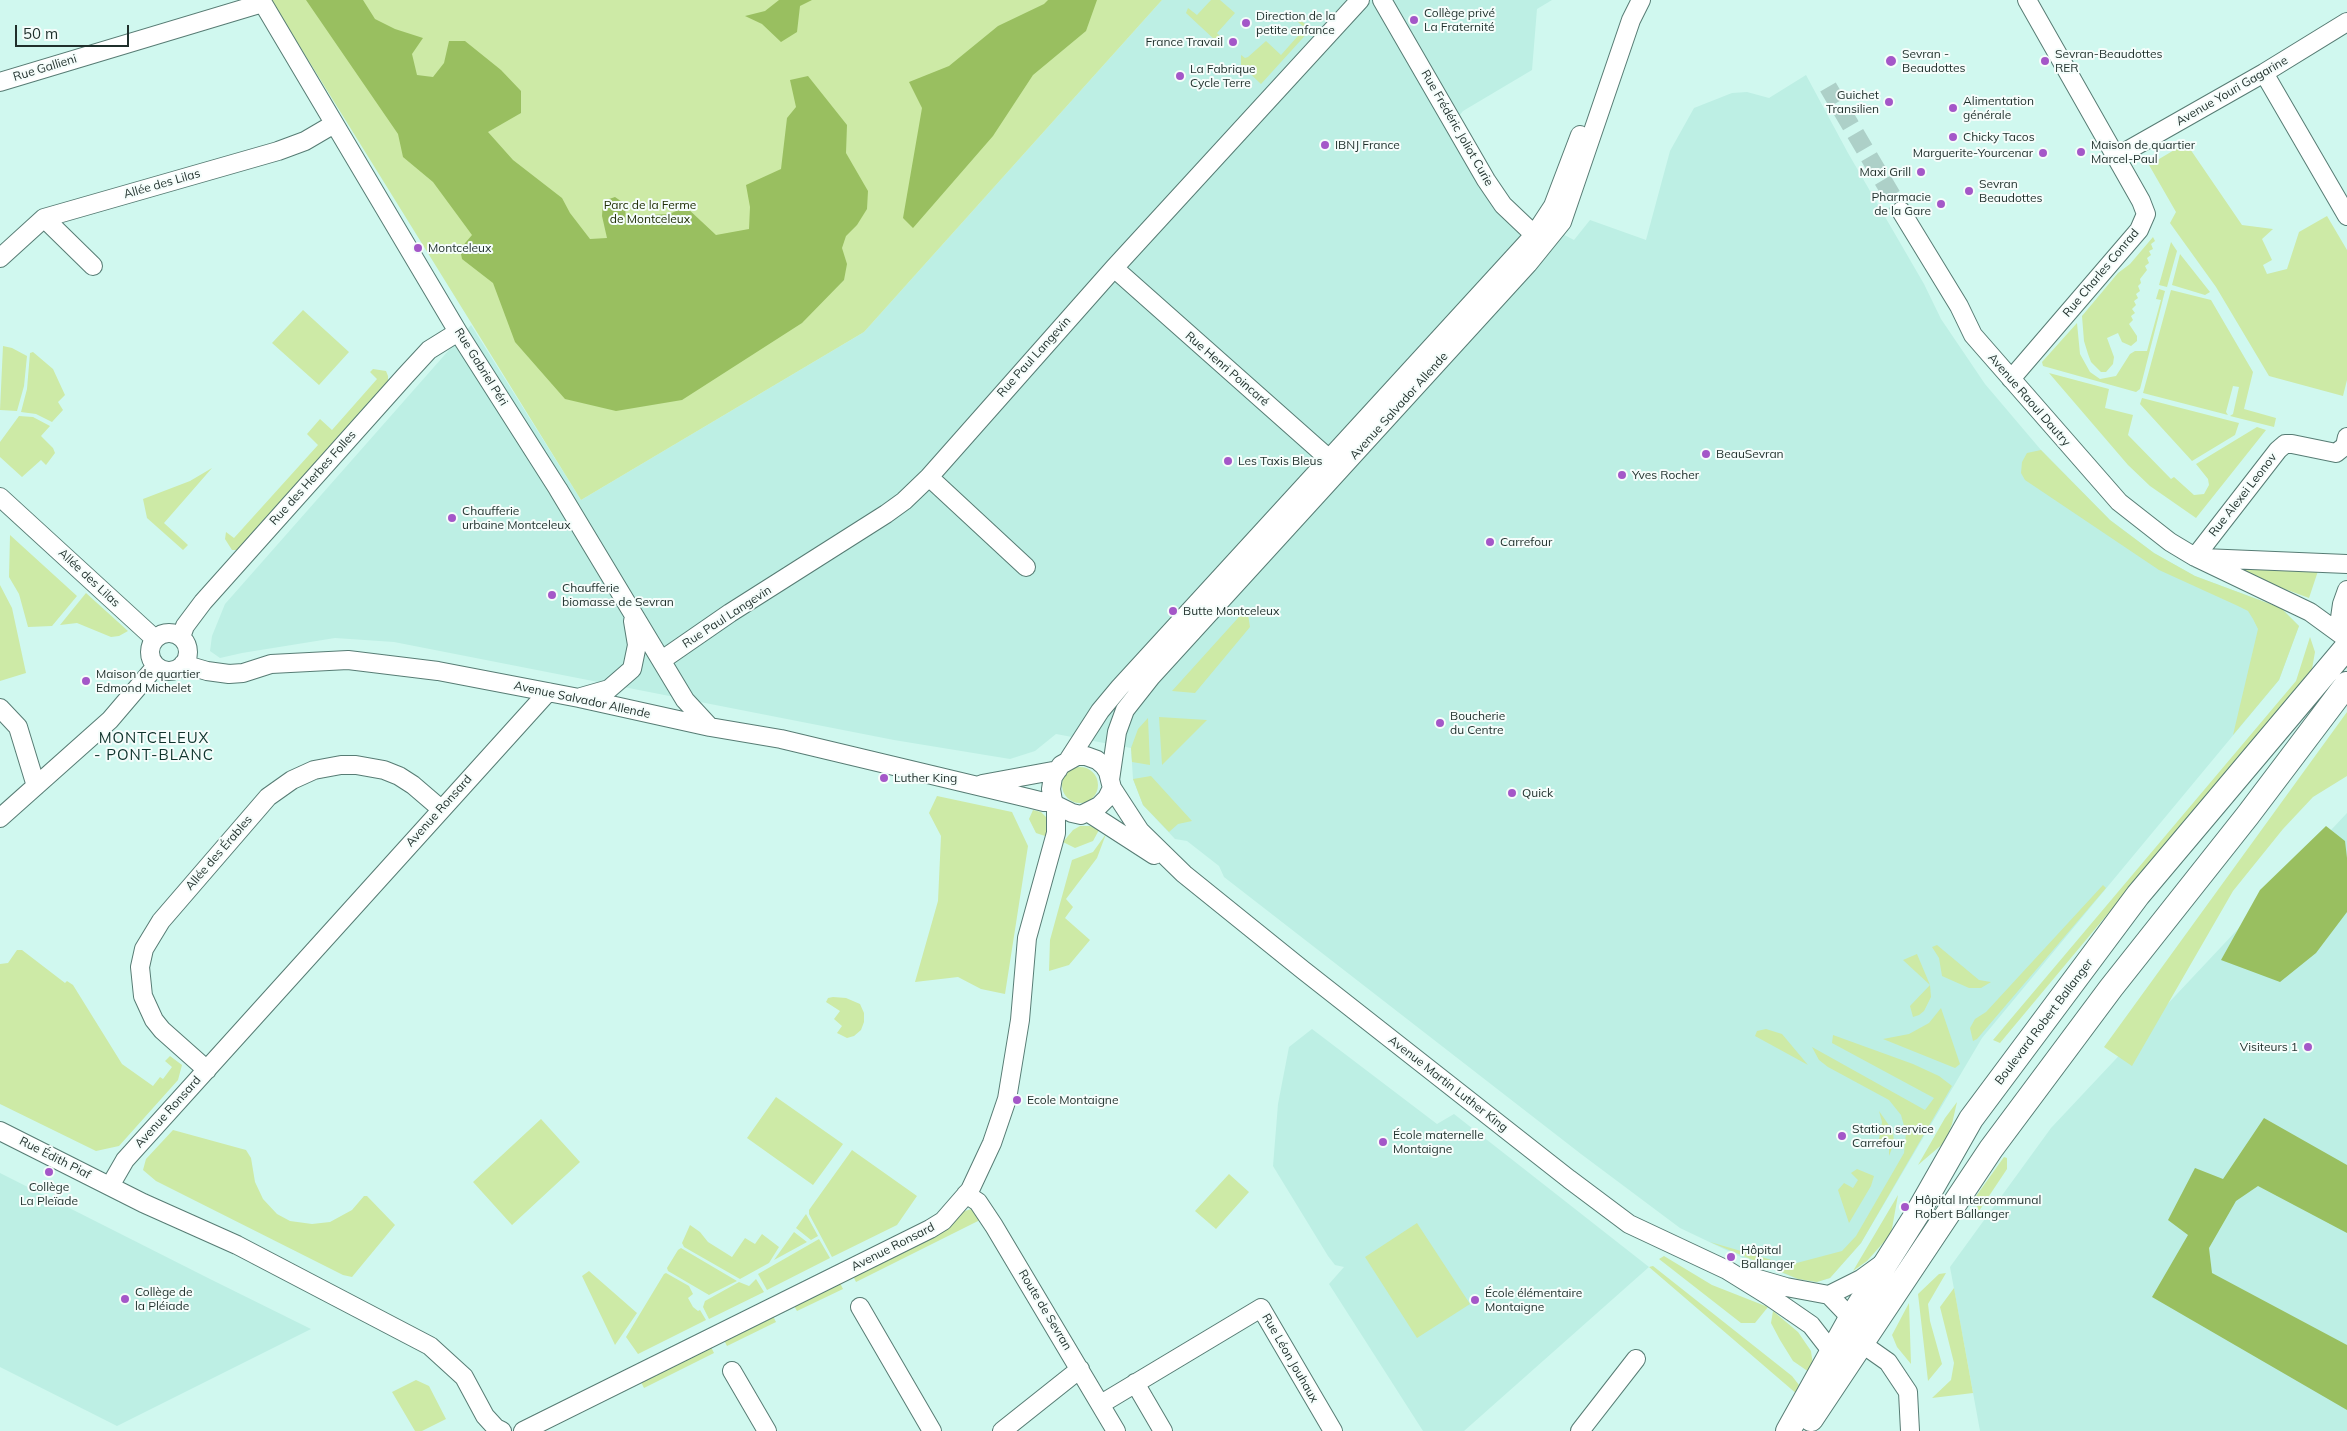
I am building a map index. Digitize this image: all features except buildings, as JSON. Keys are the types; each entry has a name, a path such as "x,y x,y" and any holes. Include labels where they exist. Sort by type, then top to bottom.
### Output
{"main road":[{"name":"Boulevard Robert Ballanger","path":"1788,1431 1851,1318 1889,1259 1971,1119 2138,895 2344,639"},
{"path":"1803,1431 1991,1148 2111,988 2266,791 2347,684"}],"street":[{"name":"Rue Paul Langevin","path":"662,660 730,613 886,514 929,477 1114,268 1360,0"},
{"name":"Rue Frédéric Joliot Curie","path":"1382,0 1486,180 1503,204 1540,240"},
{"name":"Avenue Salvador Allende","path":"1540,240 1575,152 1624,10 1630,0"},
{"name":"Avenue Salvador Allende","path":"977,784 1063,765 1100,711 1120,687 1335,464 1540,240 1562,222 1631,20 1641,0"},
{"name":"Rue Charles Conrad","path":"2011,379 2132,237 2144,221 2146,214 2144,207 2027,0"},
{"name":"Rue Gallieni","path":"0,82 262,1"},
{"name":"Rue Gabriel Péri","path":"262,1 458,332 558,489 685,700 710,727"},
{"name":"Avenue Youri Gagarine","path":"2116,157 2264,73 2347,22"},
{"path":"2264,73 2347,216"},
{"name":"Allée des Lilas","path":"0,258 44,218 278,151 305,141 334,124"},
{"name":"Avenue Raoul Dautry","path":"1901,210 1959,306 1973,336 2119,502 2170,542 2195,557 2310,612 2344,639"},
{"path":"44,218 94,266"},
{"name":"Rue Henri Poincaré","path":"1114,268 1335,464"},
{"name":"Rue des Herbes Folles","path":"181,636 185,626 203,602 429,350 458,332"},
{"name":"Rue Alexei Leonov","path":"2195,557 2278,450 2285,444 2336,453 2344,446 2347,437"},
{"name":"Avenue Salvador Allende","path":"1111,784 1117,732 1125,710 1335,464"},
{"path":"929,477 1026,567"},
{"name":"Allée des Lilas","path":"0,497 155,639"},
{"name":"Avenue Raoul Dautry","path":"2195,557 2347,564"},
{"path":"2344,639 2342,604 2347,590"},
{"path":"579,698 609,689 632,669 637,645 631,610"},
{"path":"164,633 181,636 188,650 183,664 179,668 167,671 156,666 150,653 155,639 164,633"},
{"name":"Avenue Salvador Allende","path":"183,664 207,671 229,674 271,664 348,660 438,671 579,698 710,727 781,739 977,784 1034,800 1054,803"},
{"path":"0,818 118,712 156,666"},
{"name":"Avenue Ronsard","path":"110,1186 122,1162 548,692"},
{"path":"0,708 18,727 36,786"},
{"path":"1086,756 1098,760 1108,772 1111,784 1107,798 1085,814 1072,814 1054,803 1051,784 1063,765 1086,756"},
{"name":"Allée des Érables","path":"207,1070 162,1030 154,1020 143,996 140,967 144,949 161,921 268,797 292,780 314,770 341,765 356,765 384,770 399,776 442,809"},
{"name":"Avenue Martin Luther King","path":"1111,784 1140,831 1184,874 1303,970 1629,1224 1727,1270 1811,1325 1832,1352"},
{"name":"Avenue Ronsard","path":"523,1431 930,1229 943,1221 966,1194 992,1143 1007,1099 1020,1020 1027,938 1056,833 1054,803"},
{"name":"Avenue Martin Luther King","path":"1085,814 1184,874"},
{"name":"Avenue Ronsard","path":"1050,856 1064,833 1085,814"},
{"name":"Rue Édith Piaf","path":"0,1131 110,1186"},
{"path":"110,1186 236,1245 430,1346 464,1377 485,1416 496,1428 502,1431"},
{"name":"Route de Sevran","path":"966,1194 978,1202 990,1219 1116,1431"},
{"path":"1889,1259 1861,1279 1829,1295 1851,1318 1861,1343 1888,1362 1908,1392 1910,1431"},
{"name":"Avenue Martin Luther King","path":"1727,1270 1786,1287 1829,1295"},
{"path":"860,1307 932,1431"},
{"name":"Rue Léon Jouhaux","path":"1101,1404 1261,1308 1333,1431"},
{"path":"1832,1352 1861,1343"},
{"path":"1580,1431 1636,1359"},
{"path":"1006,1429 1080,1369"},
{"path":"732,1371 767,1431"},
{"path":"1135,1383 1164,1431"}],"shaded area":[{"path":"1162,0 1552,0 1537,9 1532,70 1463,111 1459,116 1479,154 1507,197 1522,213 1574,240 1590,220 1646,240 1670,151 1694,108 1732,93 1747,92 1769,98 1806,75 1848,153 1924,284 1941,319 1985,384 2041,450 2110,520 2154,553 2195,576 2281,608 2299,626 2279,680 1982,1038 1861,1243 1830,1278 1817,1282 1798,1279 1745,1259 1680,1228 1581,1154 1224,877 1219,866 1187,841 1175,839 1143,805 1133,779 1131,748 1056,734 1035,751 1010,759 894,740 394,642 335,638 220,658 210,651 212,636 225,604 471,325 581,500 864,332"},
{"path":"2347,813 2347,1431 1980,1431 1950,1267 2051,1128"},
{"name":"École élémentaire Montaigne","path":"1312,1029 1437,1124 1454,1114 1649,1267 1464,1431 1423,1431 1329,1284 1344,1267 1335,1265 1328,1256 1273,1166 1278,1104 1289,1047"},
{"name":"Collège de la Pléiade","path":"0,1173 311,1329 117,1426 0,1367"}],"green space":[{"name":"Parc de la Ferme de Montceleux","path":"271,0 1162,0 864,332 581,500"},
{"path":"306,0 363,0 375,19 395,29 423,38 412,54 417,75 433,77 444,63 449,41 465,41 501,70 521,91 521,113 488,132 513,160 562,198 570,213 590,239 607,238 602,216 603,201 615,197 625,204 626,223 651,215 669,214 686,207 716,235 749,229 750,207 746,185 781,169 787,118 796,107 790,80 808,76 847,125 846,153 868,191 867,209 857,225 846,236 842,248 847,264 844,280 802,323 682,400 616,411 565,399 515,342 493,283 462,259 460,249 472,235 433,182 403,157 398,134"},
{"path":"779,0 812,0 800,6 797,32 781,42 762,24 745,16 765,11"},
{"path":"1048,0 1097,0 1086,31 1033,75 993,136 913,228 903,218 922,108 909,82 949,66 998,26 1044,4"},
{"path":"1211,0 1220,0 1235,13 1217,33 1220,36 1216,41 1186,13 1188,8 1197,15"},
{"path":"1299,19 1311,29 1261,84 1241,65 1241,55 1245,58 1248,57 1266,41 1281,55 1305,28 1298,22"},
{"path":"2186,143 2242,225 2273,229 2262,239 2272,260 2263,265 2267,274 2287,269 2299,232 2327,216 2347,250 2347,380 2343,396 2269,376 2216,287 2170,223 2176,212 2149,165"},
{"path":"2153,237 2155,241 2151,244 2153,249 2149,251 2151,255 2147,258 2149,263 2145,266 2147,270 2140,279 2141,283 2138,286 2140,291 2136,294 2138,298 2134,301 2136,305 2132,309 2135,313 2131,316 2133,320 2129,324 2137,336 2137,341 2131,346 2122,342 2118,333 2107,338 2114,357 2113,364 2106,372 2101,372 2091,362 2088,354 2084,341 2082,316 2118,273 2130,264"},
{"path":"2171,242 2177,251 2167,287 2159,285"},
{"path":"2180,254 2210,292 2205,295 2172,285"},
{"path":"2159,289 2165,291 2140,389 2136,392 2043,366 2042,362 2077,323 2080,354 2090,372 2100,379 2116,376 2130,354 2135,351 2147,351 2161,300 2156,299"},
{"path":"2171,290 2211,300 2253,372 2244,409 2276,418 2274,427 2230,416 2233,414 2239,387 2233,386 2226,412 2228,415 2143,393"},
{"path":"303,310 349,352 319,385 272,343"},
{"path":"3,346 12,348 27,356 24,386 17,411 0,410"},
{"path":"33,352 53,369 65,395 58,402 63,410 52,422 36,414 21,412 27,389 30,353"},
{"path":"373,369 386,371 388,383 238,550 232,550 225,539 226,532 234,538 318,445 307,434 320,419 332,430 377,379 370,372"},
{"path":"2049,373 2109,389 2105,408 2133,415 2128,435 2171,479 2174,477 2194,495 2204,494 2209,485 2208,479 2196,464 2257,427 2266,430 2196,518 2150,486 2128,465"},
{"path":"2142,398 2239,423 2235,435 2192,461 2140,404"},
{"path":"19,416 33,417 50,426 41,436 53,448 55,453 46,465 41,460 22,477 0,457 0,442"},
{"path":"2041,450 2110,520 2154,553 2195,576 2281,608 2299,626 2279,680 2233,735 2258,629 2248,611 2159,570 2025,480 2021,473 2022,462 2027,453"},
{"path":"212,468 164,523 188,545 183,550 147,518 143,499 190,481"},
{"path":"10,535 77,596 52,626 28,627 19,594 9,577"},
{"path":"2217,564 2319,568 2309,598"},
{"path":"0,585 12,608 26,673 0,681"},
{"path":"86,593 128,631 119,636 111,637 77,623 60,625"},
{"path":"1247,608 1250,627 1195,693 1172,691"},
{"path":"2310,637 2315,652 2312,669 2000,1043 1993,1040 2296,681"},
{"path":"2347,712 2347,776 2313,797 2283,829 2233,891 2132,1066 2104,1047"},
{"path":"1159,717 1207,720 1162,765"},
{"path":"1148,718 1150,765 1132,762 1131,748 1138,729"},
{"path":"1080,767 1087,768 1093,772 1097,778 1097,792 1093,798 1087,802 1080,803 1073,802 1067,798 1063,792 1062,785 1063,778 1067,772 1073,768"},
{"path":"1151,776 1192,821 1178,824 1169,832 1143,805 1133,779"},
{"path":"937,796 1012,812 1028,846 1005,994 981,989 958,977 915,982 938,901 941,836 929,813"},
{"path":"1033,810 1041,812 1046,817 1050,826 1048,837 1036,833 1029,819"},
{"path":"1080,826 1090,826 1099,830 1093,841 1075,848 1063,842 1073,830"},
{"path":"2326,826 2345,841 2347,858 2347,912 2316,953 2280,982 2221,960 2260,890"},
{"path":"1106,834 1097,858 1066,899 1073,907 1065,918 1090,940 1069,965 1049,971 1050,940 1072,860 1093,852"},
{"path":"2103,885 2106,888 1977,1039 1973,1041 1970,1028 1975,1019 1986,1012"},
{"path":"1937,945 1979,980 1991,982 1981,988 1969,988 1942,976 1939,958 1932,947"},
{"path":"17,950 22,950 65,983 67,981 73,985 122,1064 153,1086 160,1077 163,1079 172,1067 165,1061 170,1056 182,1065 178,1080 119,1146 96,1151 0,1104 0,964 8,963"},
{"path":"1917,954 1930,985 1903,960"},
{"path":"1930,985 1931,997 1924,1011 1913,1017 1910,1006"},
{"path":"828,998 846,998 860,1004 864,1013 864,1022 861,1030 854,1036 847,1038 837,1033 842,1026 834,1019 840,1011 826,1002"},
{"path":"1941,1008 1960,1064 1955,1068 1883,1039 1909,1034 1929,1023"},
{"path":"1766,1029 1782,1034 1808,1065 1755,1036 1757,1031"},
{"path":"1833,1035 1913,1064 1939,1076 1952,1086 1861,1243 1830,1278 1817,1282 1798,1279 1710,1242 1789,1265 1842,1251 1856,1236 1904,1153 1906,1133 1901,1115 1889,1100 1828,1067 1819,1060 1812,1047 1925,1110 1934,1098 1832,1043"},
{"path":"776,1097 843,1144 813,1185 747,1138"},
{"path":"1957,1102 1952,1124 1945,1142 1918,1165 1945,1118"},
{"path":"1879,1111 1893,1131 1894,1143 1889,1156 1889,1149 1879,1139 1882,1122"},
{"path":"2264,1118 2347,1165 2347,1233 2258,1186 2236,1201 2209,1248 2212,1273 2347,1345 2347,1410 2152,1297 2188,1235 2168,1220 2195,1168 2223,1179"},
{"path":"541,1119 580,1162 512,1225 473,1182"},
{"path":"173,1130 246,1150 251,1158 255,1182 263,1199 277,1214 290,1221 312,1224 330,1222 352,1210 364,1196 367,1196 395,1225 352,1277 343,1275 156,1181 143,1170 146,1159"},
{"path":"852,1150 917,1196 897,1225 832,1257 809,1214 809,1210"},
{"path":"2004,1157 2007,1158 2007,1169 1979,1211 1974,1199"},
{"path":"1857,1169 1874,1176 1871,1186 1849,1223 1838,1190 1844,1183 1853,1188 1858,1180 1851,1173"},
{"path":"1229,1174 1249,1192 1216,1229 1195,1211"},
{"path":"1898,1195 1891,1234 1867,1261 1853,1271"},
{"path":"971,1209 982,1219 856,1282 853,1276 948,1226 962,1212"},
{"path":"806,1214 818,1236 811,1240 796,1228"},
{"path":"1417,1223 1470,1304 1417,1338 1365,1257"},
{"path":"690,1225 700,1232 708,1242 732,1257 745,1238 755,1244 762,1234 779,1247 769,1263 740,1279 684,1247 682,1243"},
{"path":"794,1232 807,1242 774,1260"},
{"path":"819,1239 830,1258 767,1290 758,1274"},
{"path":"681,1248 737,1281 709,1295 668,1271 667,1268"},
{"path":"1664,1256 1712,1285 1768,1307 1755,1323 1741,1323 1659,1259"},
{"path":"1653,1266 1792,1376 1799,1385 1798,1395 1649,1267"},
{"path":"589,1271 637,1313 615,1345 582,1276"},
{"path":"666,1273 689,1286 693,1294 688,1298 693,1307 698,1311 700,1310 706,1320 638,1354 626,1337"},
{"path":"1946,1273 1928,1304 1930,1321 1942,1364 1928,1381 1918,1294 1939,1274"},
{"path":"756,1279 764,1292 709,1319 703,1307 705,1301 739,1282 749,1286"},
{"path":"840,1283 843,1289 797,1311 794,1306"},
{"path":"1954,1288 1973,1393 1932,1398 1951,1380 1954,1363 1940,1307"},
{"path":"1909,1303 1911,1364 1897,1347 1892,1335"},
{"path":"1773,1311 1798,1332 1811,1351 1813,1365 1809,1372 1793,1361 1780,1340 1771,1323"},
{"path":"773,1316 776,1322 727,1346 724,1340"},
{"path":"711,1347 714,1353 644,1388 641,1382"},
{"path":"416,1380 429,1386 446,1419 422,1431 415,1431 392,1392"}],"tunnel":[{"path":"1828,87 1901,211"}],"place":[{"name":"Collège privé La Fraternité","path":"1414,20"},
{"name":"Direction de la petite enfance","path":"1246,23"},
{"name":"France Travail","path":"1233,42"},
{"name":"Sevran - Beaudottes","path":"1891,61"},
{"name":"Sevran-Beaudottes RER","path":"2045,61"},
{"name":"La Fabrique Cycle Terre","path":"1180,76"},
{"name":"Guichet Transilien","path":"1889,102"},
{"name":"Alimentation générale","path":"1953,108"},
{"name":"Chicky Tacos","path":"1953,137"},
{"name":"IBNJ France","path":"1325,145"},
{"name":"Maison de quartier Marcel-Paul","path":"2081,152"},
{"name":"Marguerite-Yourcenar","path":"2043,153"},
{"name":"Maxi Grill","path":"1921,172"},
{"name":"Sevran Beaudottes","path":"1969,191"},
{"name":"Pharmacie de la Gare","path":"1941,204"},
{"name":"Montceleux","path":"418,248"},
{"name":"BeauSevran","path":"1706,454"},
{"name":"Les Taxis Bleus","path":"1228,461"},
{"name":"Yves Rocher","path":"1622,475"},
{"name":"Chaufferie urbaine Montceleux","path":"452,518"},
{"name":"Carrefour","path":"1490,542"},
{"name":"Chaufferie biomasse de Sevran","path":"552,595"},
{"name":"Butte Montceleux","path":"1173,611"},
{"name":"Maison de quartier Edmond Michelet","path":"86,681"},
{"name":"Boucherie du Centre","path":"1440,723"},
{"name":"Luther King","path":"884,778"},
{"name":"Quick","path":"1512,793"},
{"name":"Visiteurs 1","path":"2308,1047"},
{"name":"Ecole Montaigne","path":"1017,1100"},
{"name":"Station service Carrefour","path":"1842,1136"},
{"name":"École maternelle Montaigne","path":"1383,1142"},
{"name":"Collège La Pleïade","path":"49,1172"},
{"name":"Hôpital Intercommunal Robert Ballanger","path":"1905,1207"},
{"name":"Hôpital Ballanger","path":"1731,1257"},
{"name":"Collège de la Pléiade","path":"125,1299"},
{"name":"École élémentaire Montaigne","path":"1475,1300"}],"district":[{"name":"MONTCELEUX - PONT-BLANC","path":"154,746"}]}
